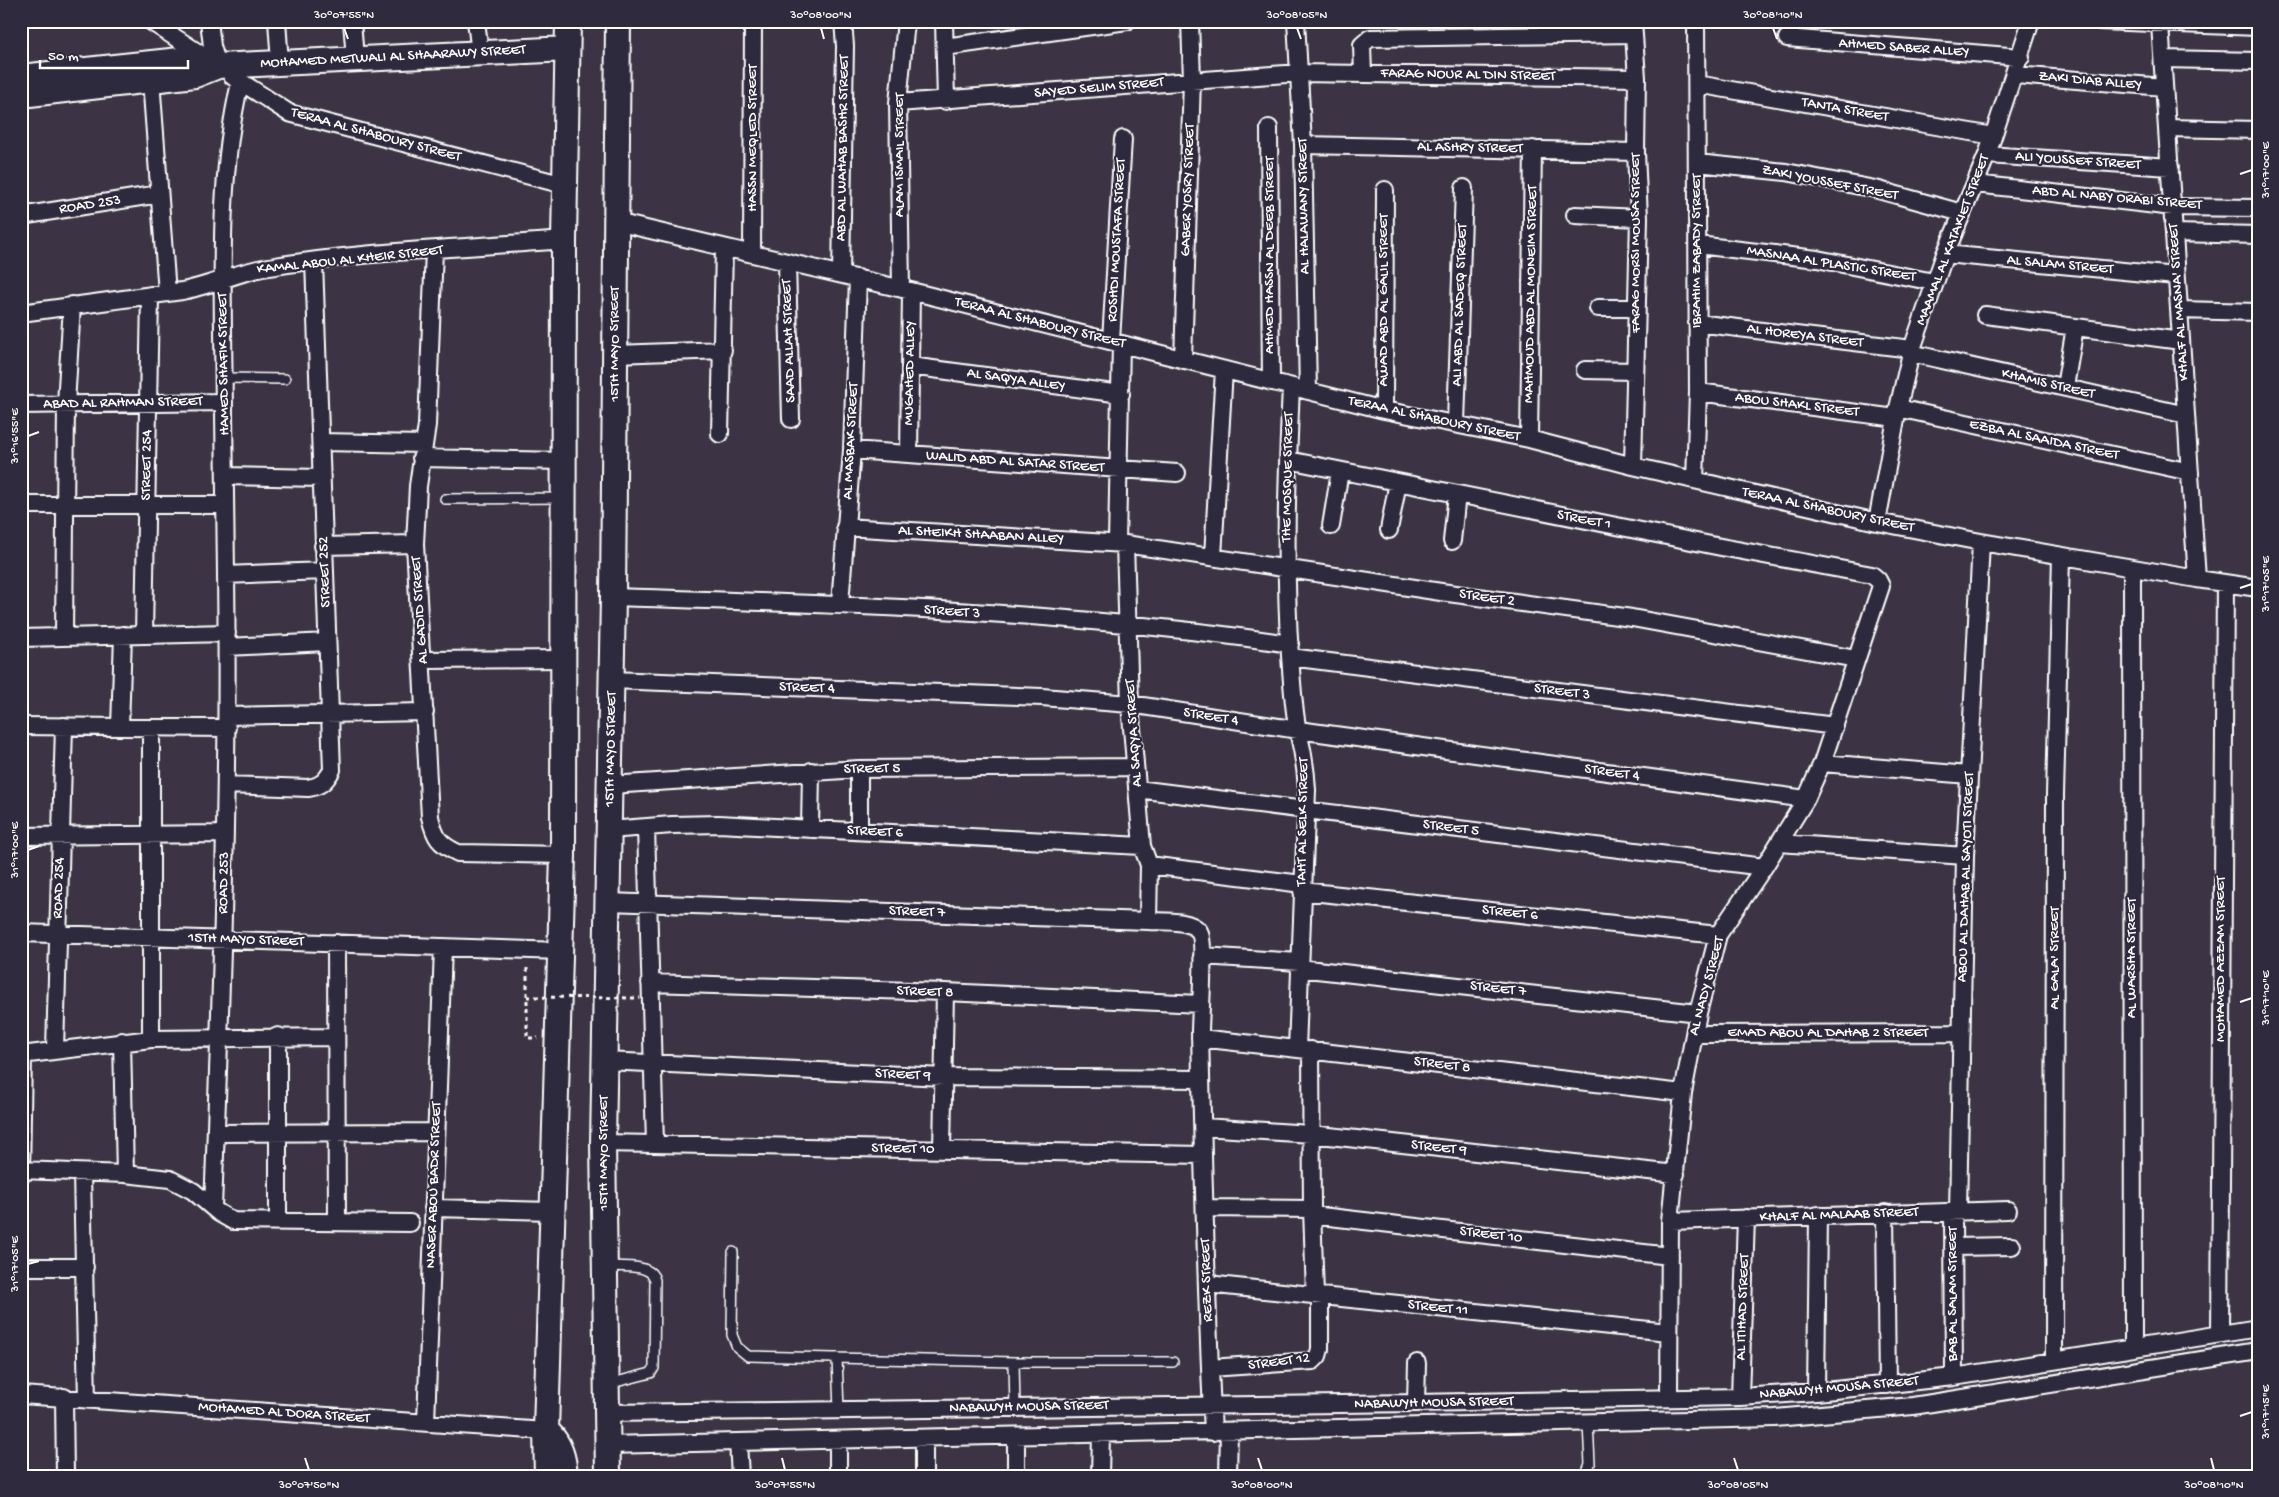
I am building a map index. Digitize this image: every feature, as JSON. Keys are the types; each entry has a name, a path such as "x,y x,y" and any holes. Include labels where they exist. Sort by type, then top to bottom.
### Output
{"main road":[{"path":"547,1476 546,1431 563,855 562,498 564,185 568,21"},
{"name":"15TH MAYO STREET","path":"608,1476 603,1143 614,597 618,21"},
{"name":"MOHAMED METWALI AL SHAARAWY STREET","path":"21,95 194,75 218,66 567,48"},
{"name":"MOHAMED METWALI AL SHAARAWY STREET","path":"21,78 182,60 202,61 218,66"},
{"path":"594,1476 594,1453 600,1434 606,1428"},
{"path":"546,1431 556,1439 560,1449 565,1476"}],"street":[{"name":"TERAA AL SHABOURY STREET","path":"150,21 218,66 240,83 289,112 564,185"},
{"path":"209,21 212,46 218,66"},
{"path":"277,21 280,62"},
{"path":"352,21 355,59"},
{"path":"476,21 480,53"},
{"name":"HASSN MEQLED STREET","path":"752,254 753,21"},
{"name":"ABD AL WAHAB BASHR STREET","path":"841,274 844,21"},
{"name":"ALAM ISMAIL STREET","path":"906,21 898,103 906,289"},
{"path":"944,21 946,101"},
{"path":"945,47 1127,21"},
{"name":"GABER YOSRY STREET","path":"1183,360 1192,80 1190,21"},
{"name":"AL HALAWANY STREET","path":"1296,21 1303,145 1308,392"},
{"name":"IBRAHIM ZABADY STREET","path":"1695,480 1698,392 1696,21"},
{"name":"MAAMAL AL KATAKIET STREET","path":"1877,522 1897,413 1911,351 1944,254 1987,155 2032,21"},
{"path":"2100,21 2249,25"},
{"name":"KHALF AL MASNA' STREET","path":"2160,24 2196,580"},
{"path":"1363,74 1362,45 1370,38 1634,28"},
{"name":"FARAG MORSI MOUSA STREET","path":"1633,466 1639,218 1636,152 1637,78 1634,28"},
{"name":"AHMED SABER ALLEY","path":"1787,38 2021,57"},
{"path":"2163,59 2258,61"},
{"name":"SAYED SELIM STREET","path":"898,103 946,101 1299,73"},
{"name":"FARAG NOUR AL DIN STREET","path":"1299,73 1637,78"},
{"name":"ZAKI DIAB ALLEY","path":"2015,75 2164,87"},
{"path":"151,80 167,293"},
{"name":"HAMED SHAFIK STREET","path":"227,640 223,279 226,173 230,123 240,83"},
{"name":"TANTA STREET","path":"1697,84 1993,136"},
{"name":"AHMED HASSN AL DEEB STREET","path":"1269,128 1271,382"},
{"path":"2168,128 2258,130"},
{"name":"ROSHDI MOUSTAFA STREET","path":"1116,342 1123,139"},
{"name":"AL ASHRY STREET","path":"1303,145 1636,152"},
{"name":"MAHMOUD ABD AL MONEIM STREET","path":"1529,439 1533,149"},
{"name":"ALI YOUSSEF STREET","path":"1987,155 2170,168"},
{"name":"ZAKI YOUSSEF STREET","path":"1697,163 1804,176 1875,189 1962,213"},
{"name":"ABD AL NABY ORABI STREET","path":"1976,184 2173,207 2258,208"},
{"name":"ALI ABD AL SADEQ STREET","path":"1456,423 1464,188"},
{"name":"AWAD ABD AL GALIL STREET","path":"1384,410 1385,190"},
{"name":"ROAD 253","path":"21,216 159,194"},
{"path":"1575,215 1639,218"},
{"name":"TERAA AL SHABOURY STREET","path":"616,222 906,289 1308,392 1384,410 1529,439 1633,466 1877,522 2196,580 2258,588"},
{"path":"2174,233 2258,235"},
{"name":"KAMAL ABOU AL KHEIR STREET","path":"21,313 207,286 240,273 314,261 564,240"},
{"name":"MASNAA AL PLASTIC STREET","path":"1698,245 1817,259 1934,282"},
{"path":"720,434 724,248"},
{"name":"AL GADID STREET","path":"434,250 427,425 415,544 417,602 423,660 430,817 433,833 444,846 458,853 563,855"},
{"name":"AL SALAM STREET","path":"1944,254 2176,276"},
{"name":"STREET 252","path":"226,785 308,788 318,786 327,780 332,770 314,261"},
{"name":"SAAD ALLAH STREET","path":"787,262 791,419"},
{"name":"AL MASBAK STREET","path":"840,604 852,450 858,278"},
{"name":"MUGAHED ALLEY","path":"906,289 910,366 909,454"},
{"name":"STREET 254","path":"144,635 150,295"},
{"path":"64,637 66,404 72,305"},
{"path":"1598,308 1637,308"},
{"path":"2179,310 2258,312"},
{"path":"1985,315 2181,341"},
{"name":"AL HOREYA STREET","path":"1697,323 1911,351"},
{"path":"2065,387 2076,327"},
{"name":"AL SAQYA STREET","path":"1116,342 1121,394 1119,470 1121,543 1128,624 1130,704 1135,767 1142,846 1149,865 1148,921"},
{"path":"616,354 723,350"},
{"name":"KHAMIS STREET","path":"1911,351 2186,415"},
{"name":"AL SAQYA ALLEY","path":"910,366 1121,394"},
{"path":"1213,556 1224,370"},
{"path":"1585,370 1635,371"},
{"name":"THE MOSQUE STREET","path":"1287,567 1291,387"},
{"name":"ABOU SHAKL STREET","path":"1698,392 1897,413"},
{"name":"ABAD AL RAHMAN STREET","path":"21,405 224,402"},
{"name":"EZBA AL SAAIDA STREET","path":"1897,413 2190,472"},
{"path":"320,442 563,461"},
{"name":"WALID ABD AL SATAR STREET","path":"852,450 1178,473"},
{"name":"STREET 1","path":"1288,460 1721,547 1872,575 1878,580"},
{"path":"1330,526 1340,471"},
{"path":"225,476 321,478"},
{"path":"1389,530 1398,482"},
{"path":"1452,541 1458,494"},
{"path":"21,505 225,505"},
{"name":"AL SHEIKH SHAABAN ALLEY","path":"845,527 1121,543"},
{"name":"ABOU AL DAHAB AL SAYOTI STREET","path":"1955,1212 1962,1033 1965,856 1981,542"},
{"name":"STREET 2","path":"1121,543 1441,592 1632,618 1856,659"},
{"path":"324,546 415,544"},
{"name":"AL GALA' STREET","path":"2054,1360 2055,795 2061,556"},
{"name":"TAHT AL SELK STREET","path":"1287,567 1290,650 1298,730 1304,750 1306,770 1299,965 1304,1050 1312,1134 1312,1212 1317,1296"},
{"name":"AL WARSHA STREET","path":"2132,568 2133,1348"},
{"path":"226,575 324,571"},
{"name":"AL NADY STREET","path":"1669,1398 1670,1221 1684,1093 1698,1013 1718,935 1764,867 1806,799 1822,762 1880,593 1881,586 1878,580"},
{"name":"MOHAMED AZZAM STREET","path":"2220,1334 2225,583"},
{"name":"STREET 3","path":"614,597 840,604 1128,624 1206,632 1290,650 1835,726"},
{"path":"120,727 123,635"},
{"path":"21,638 144,635 227,640 327,642"},
{"name":"ROAD 253","path":"213,1208 223,938 227,640"},
{"path":"423,660 563,659"},
{"name":"STREET 4","path":"612,680 1042,697 1130,704 1298,730 1806,799"},
{"path":"21,726 151,728 329,714 425,712"},
{"name":"ROAD 254","path":"55,1050 64,726"},
{"path":"151,728 151,1039"},
{"path":"1822,762 1969,775"},
{"name":"STREET 5","path":"610,785 859,769 1135,767"},
{"path":"859,769 859,832"},
{"path":"810,829 811,771"},
{"name":"STREET 5","path":"1137,790 1764,867"},
{"name":"STREET 6","path":"609,830 719,824 1142,846"},
{"path":"646,827 655,1143"},
{"path":"21,836 225,834"},
{"path":"1779,843 1965,856"},
{"name":"STREET 6","path":"1149,865 1302,887 1718,935"},
{"name":"STREET 7","path":"608,902 1148,921 1192,925 1200,932 1202,956 1200,1038"},
{"name":"15TH MAYO STREET","path":"21,933 58,936 223,938 560,951"},
{"path":"336,943 337,1222"},
{"name":"NASER ABOU BADR STREET","path":"426,1423 443,947"},
{"path":"1202,956 1299,965"},
{"name":"STREET 7","path":"1299,965 1698,1013"},
{"name":"STREET 8","path":"650,983 945,992 1200,1004"},
{"path":"942,1150 945,992"},
{"name":"EMAD ABOU AL DAHAB 2 STREET","path":"1694,1034 1962,1033"},
{"path":"21,1176 22,1054 151,1039 278,1036 336,1037"},
{"path":"278,1036 278,1221"},
{"name":"STREET 8","path":"1200,1038 1684,1093"},
{"name":"REZK STREET","path":"1200,1038 1211,1405 1221,1432 1228,1476"},
{"path":"122,1041 125,1174"},
{"name":"STREET 9","path":"605,1061 944,1077 1201,1079"},
{"name":"STREET 9","path":"1203,1127 1312,1134 1676,1174"},
{"path":"216,1133 436,1132"},
{"name":"STREET 10","path":"603,1143 1203,1155"},
{"path":"21,1170 125,1174 170,1179 193,1191 213,1208 233,1221 410,1223"},
{"path":"82,1172 87,1400"},
{"path":"434,1208 552,1211"},
{"name":"STREET 10","path":"1205,1208 1312,1212 1670,1256"},
{"name":"KHALF AL MALAAB STREET","path":"1670,1221 2008,1210"},
{"name":"BAB AL SALAM STREET","path":"1954,1376 1953,1247 1955,1212"},
{"path":"1885,1213 1887,1385"},
{"path":"1816,1392 1818,1215"},
{"name":"AL ITIHAD STREET","path":"1740,1397 1746,1218"},
{"path":"1953,1247 2012,1246"},
{"path":"21,1267 85,1267"},
{"name":"STREET 11","path":"1207,1284 1668,1332"},
{"name":"STREET 12","path":"1210,1368 1313,1361 1318,1356 1320,1349 1317,1296"},
{"name":"NABAWYH MOUSA STREET","path":"606,1428 839,1410 1740,1397 1887,1385 2258,1328"},
{"name":"NABAWYH MOUSA STREET","path":"606,1428 738,1442 1775,1418 1913,1406 2258,1351"},
{"path":"1416,1403 1417,1363"},
{"name":"MOHAMED AL DORA STREET","path":"21,1395 546,1431"},
{"path":"64,1397 65,1476"},
{"path":"1100,1434 1100,1476"},
{"path":"1016,1436 1016,1476"},
{"path":"924,1438 924,1476"},
{"path":"838,1440 838,1476"},
{"path":"738,1442 740,1476"}],"lane":[{"path":"224,378 285,379"},
{"path":"445,499 562,498"},
{"path":"732,1252 732,1335 737,1347 742,1352 755,1357 1014,1362 1173,1362"},
{"path":"604,1266 647,1269 654,1275 656,1280 654,1368 651,1373 606,1385"},
{"path":"837,1358 839,1410"},
{"path":"1014,1362 1015,1408"},
{"path":"1585,1476 1590,1464 1588,1423"}],"path":[{"path":"527,975 528,1038"},
{"path":"527,997 640,998"}]}
